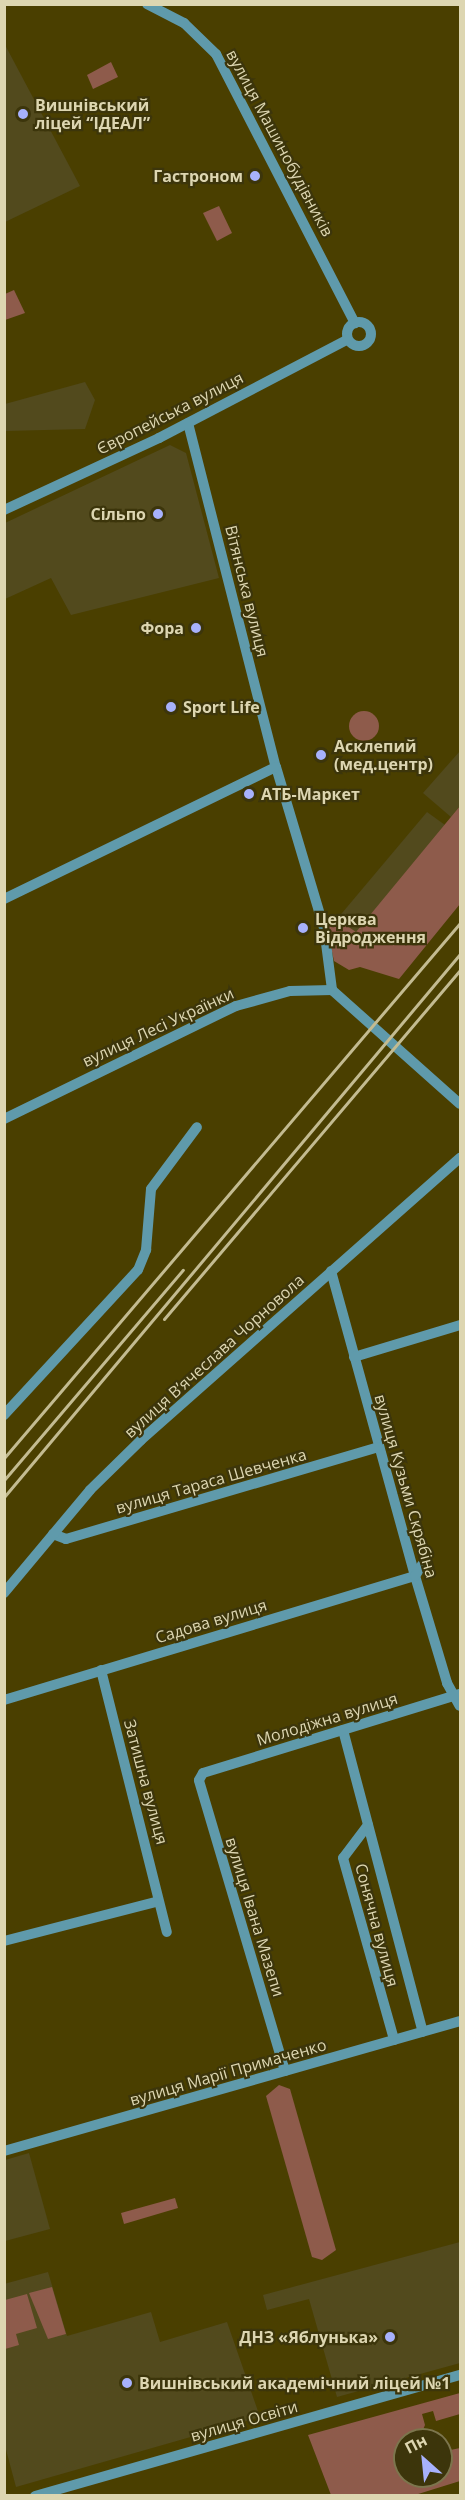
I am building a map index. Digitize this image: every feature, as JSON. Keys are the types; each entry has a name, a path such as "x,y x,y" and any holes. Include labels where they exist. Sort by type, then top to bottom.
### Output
{"street":[{"name":"вулиця Машинобудівників","path":"147,4 184,23 216,54 355,323"},
{"path":"348,339 355,323"},
{"name":"Європейська вулиця","path":"4,510 188,423 348,339 361,346 370,339 369,327 355,323"},
{"name":"Вітянська вулиця","path":"188,423 276,767 324,928 332,990"},
{"path":"4,899 276,767"},
{"path":"332,990 363,1022 460,1104"},
{"name":"вулиця Лесі Українки","path":"4,1119 236,1006 290,991 332,990"},
{"path":"4,1415 138,1270 146,1250 151,1189 197,1127"},
{"name":"вулиця Вʼячеслава Чорновола","path":"4,1593 53,1534 141,1440 460,1158"},
{"name":"вулиця Кузьми Скрябіна","path":"331,1271 415,1576 458,1694 460,1706"},
{"path":"354,1357 460,1325"},
{"name":"вулиця Тараса Шевченка","path":"53,1534 66,1539 379,1447"},
{"path":"415,1576 422,1565"},
{"name":"Садова вулиця","path":"4,1700 415,1576"},
{"name":"Затишна вулиця","path":"101,1670 145,1829 156,1902 167,1932"},
{"name":"Молодіжна вулиця","path":"203,1773 458,1694"},
{"name":"Сонячна вулиця","path":"343,1730 423,2032"},
{"name":"вулиця Івана Мазепи","path":"203,1773 199,1780 285,2071"},
{"name":"Сонячна вулиця","path":"368,1825 343,1858 393,2040"},
{"path":"4,1941 156,1902"},
{"name":"вулиця Марії Примаченко","path":"4,2151 460,2021"},
{"name":"вулиця Освіти","path":"35,2496 460,2375"}],"shaded area":[{"name":"Вишнівський ліцей “ІДЕАЛ”","path":"4,43 80,186 5,222 4,222"},
{"path":"111,62 118,77 93,89 87,75"},
{"path":"219,206 232,233 217,241 203,213"},
{"path":"14,290 25,313 5,320 5,294"},
{"path":"85,382 95,400 85,429 5,431 5,404"},
{"path":"170,445 186,453 219,578 71,615 51,578 5,599 5,523"},
{"path":"364,711 375,715 379,726 375,737 364,741 353,737 349,726 353,715"},
{"path":"460,751 460,806 451,817 423,793"},
{"path":"460,806 460,904 399,979 360,967 349,970 334,961 327,928 337,919 356,932"},
{"path":"427,812 445,825 356,933 337,919"},
{"path":"279,2085 290,2089 336,2250 322,2260 312,2257 266,2096"},
{"path":"29,2153 50,2229 5,2241 5,2160"},
{"path":"175,2198 178,2208 124,2224 121,2213"},
{"name":"ДНЗ «Яблунька»","path":"460,2242 460,2363 337,2397 309,2299 267,2310 263,2295"},
{"name":"Вишнівський академічний ліцей №1","path":"48,2272 67,2336 151,2312 160,2342 227,2322 260,2417 16,2487 5,2446 4,2284"},
{"path":"52,2287 66,2334 48,2339 29,2293"},
{"path":"27,2294 37,2328 16,2334 19,2345 5,2349 5,2300"},
{"path":"460,2393 460,2414 436,2421 433,2411 422,2414 424,2428 393,2428 393,2488 438,2488 415,2495 331,2495 308,2435"},
{"path":"460,2448 460,2481 453,2483 453,2449"}],"railway":[{"path":"4,1458 460,923"},
{"path":"4,1497 460,954"},
{"path":"164,1319 460,970"},
{"path":"4,1480 183,1270"}],"place":[{"name":"Вишнівський ліцей “ІДЕАЛ”","path":"23,114"},
{"name":"Гастроном","path":"255,176"},
{"name":"Сільпо","path":"158,514"},
{"name":"Фора","path":"196,628"},
{"name":"Sport Life","path":"171,707"},
{"name":"Асклепий (мед.центр)","path":"321,755"},
{"name":"АТБ-Маркет","path":"249,794"},
{"name":"Церква Відродження","path":"303,928"},
{"name":"ДНЗ «Яблунька»","path":"390,2337"},
{"name":"Вишнівський академічний ліцей №1","path":"127,2383"}]}
